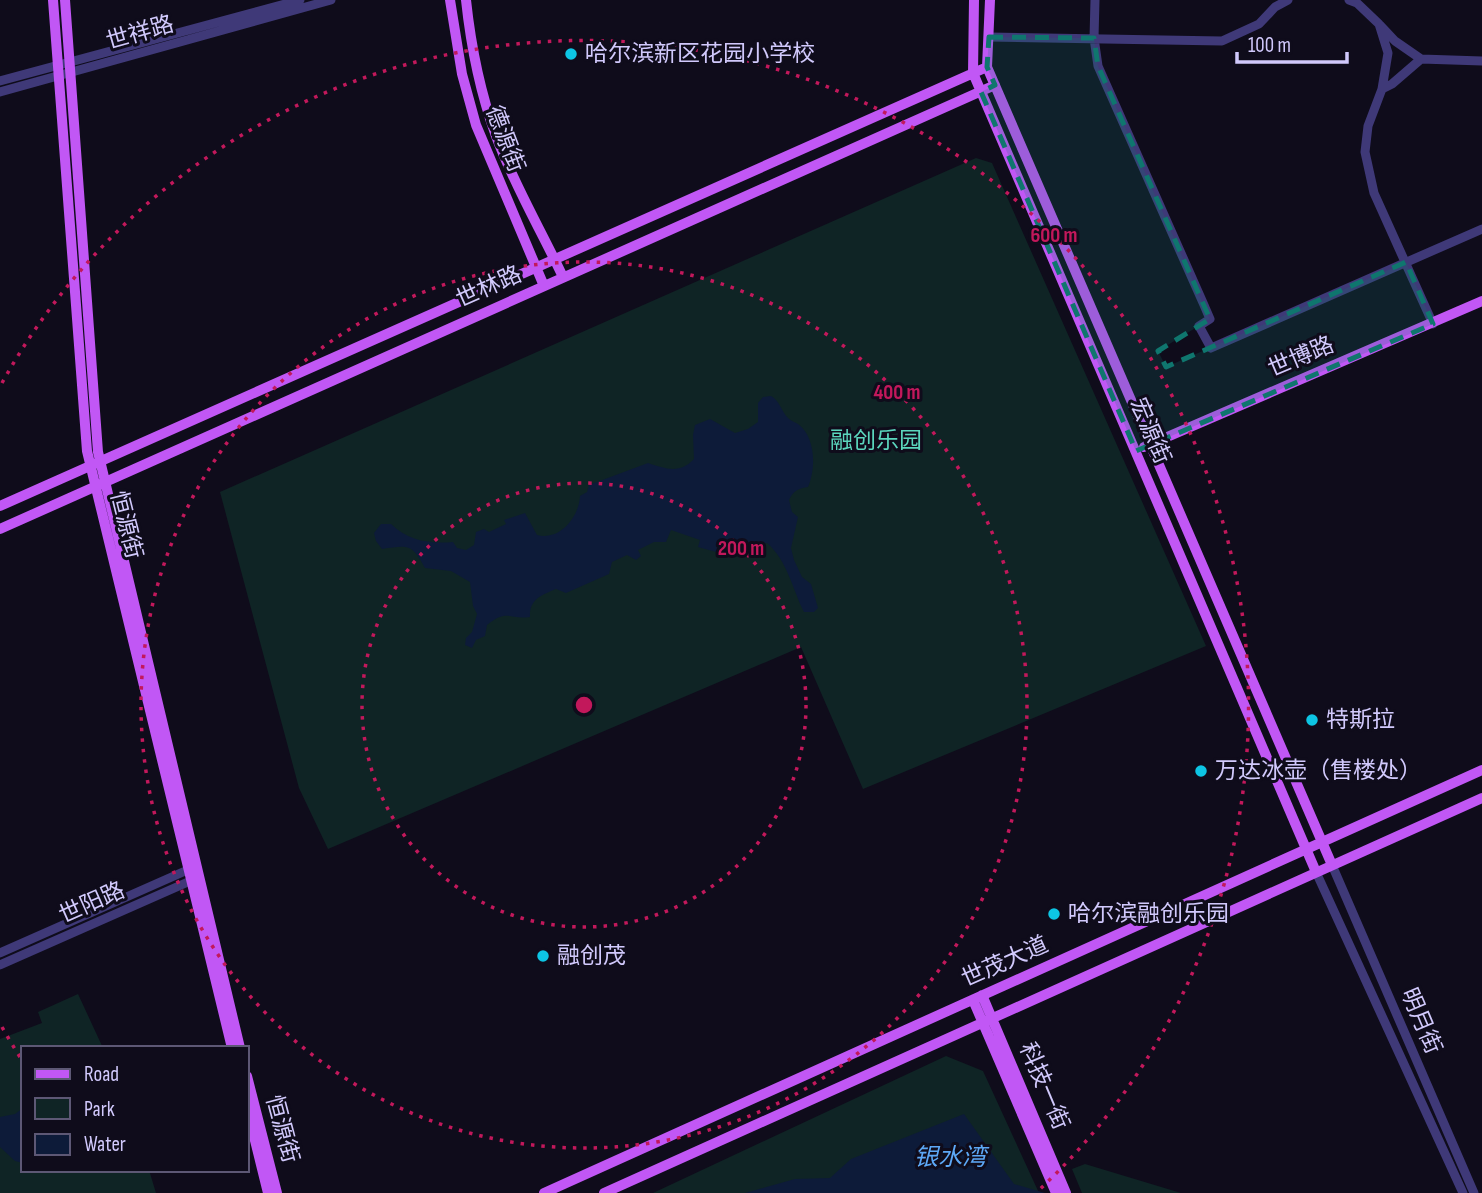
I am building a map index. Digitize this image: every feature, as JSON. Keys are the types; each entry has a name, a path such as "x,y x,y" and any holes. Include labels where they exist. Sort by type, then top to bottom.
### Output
{"main road":[{"name":"恒源街","path":"52,0 65,69"},
{"name":"恒源街","path":"65,0 65,69 95,464 194,873 239,1046"},
{"name":"德源街","path":"450,0 462,75 476,125 544,285"},
{"name":"德源街","path":"466,0 479,79 496,137 563,277"},
{"name":"宏源街","path":"974,0 974,73 1316,872"},
{"name":"宏源街","path":"990,0 987,67 1332,865"},
{"name":"世林路","path":"0,506 987,67"},
{"name":"世林路","path":"0,528 995,85"},
{"name":"世博路","path":"1152,448 1482,301"},
{"name":"世博路","path":"1137,454 1482,308"},
{"name":"世茂大道","path":"544,1193 1482,770"},
{"name":"世茂大道","path":"604,1193 1482,798"},
{"name":"恒源街","path":"194,873 232,1046"},
{"name":"科技一街","path":"978,998 1051,1169 1066,1193"},
{"name":"恒源街","path":"248,1080 278,1193"},
{"name":"恒源街","path":"248,1112 268,1193"},
{"name":"科技一街","path":"1051,1169 1055,1193"}],"street":[{"name":"世祥路","path":"0,92 65,69 300,0"},
{"name":"世祥路","path":"0,81 65,69 331,0"},
{"path":"1095,0 1094,38 1098,66 1210,319 1199,326 1211,348 1482,229"},
{"path":"989,37 1222,41 1259,24 1275,6 1288,0"},
{"path":"1349,0 1357,3 1395,41 1421,59 1482,61"},
{"path":"1379,24 1388,53 1382,89 1368,126 1365,152 1374,193 1433,324"},
{"path":"1382,89 1392,84 1421,59"},
{"name":"明月街","path":"1332,865 1474,1193"},
{"name":"明月街","path":"1316,872 1463,1193"},
{"name":"世阳路","path":"0,953 194,873"},
{"name":"世阳路","path":"0,965 194,873"}],"highlighted area":[{"path":"989,37 1094,38 1098,66 1210,319 1158,351 1166,367 1406,262 1433,324 1136,451 981,92 995,85 987,67"}],"green space":[{"name":"融创乐园","path":"976,158 992,163 1206,646 863,789 801,647 328,849 299,788 220,492"},
{"path":"78,994 102,1046 21,1046 21,1172 150,1172 156,1193 0,1193 0,1039 42,1023 38,1012"},
{"path":"946,1056 983,1071 1039,1193 653,1193"},
{"path":"1085,1164 1181,1193 1082,1193 1072,1169"}],"water":[{"path":"771,396 788,418 804,430 813,454 808,487 797,490 789,500 792,512 798,517 791,548 802,577 811,584 818,608 814,612 804,612 785,567 767,543 730,543 716,552 698,547 700,540 671,530 666,542 654,542 638,550 641,556 636,560 627,555 612,562 609,574 566,593 556,589 541,596 534,602 530,617 499,617 487,625 485,636 476,640 472,648 465,645 477,614 473,606 470,582 451,571 425,568 417,554 409,548 382,549 376,541 374,533 381,524 391,524 412,538 428,542 453,542 457,548 466,550 474,545 476,532 484,529 489,532 506,524 504,520 525,513 537,535 553,534 567,526 576,512 580,496 587,492 589,485 648,463 667,468 683,467 694,459 695,425 710,419 735,433 748,429 758,422 758,403 763,397"},
{"path":"21,1110 21,1162 15,1161 0,1147 0,1117 15,1114"},
{"name":"银水湾","path":"964,1114 1014,1184 1045,1193 745,1193 795,1179 830,1178 851,1159"}],"place":[{"name":"哈尔滨新区花园小学校","path":"571,54"},
{"name":"特斯拉","path":"1312,720"},
{"name":"万达冰壶（售楼处）","path":"1201,771"},
{"name":"哈尔滨融创乐园","path":"1054,914"},
{"name":"融创茂","path":"543,956"}]}
